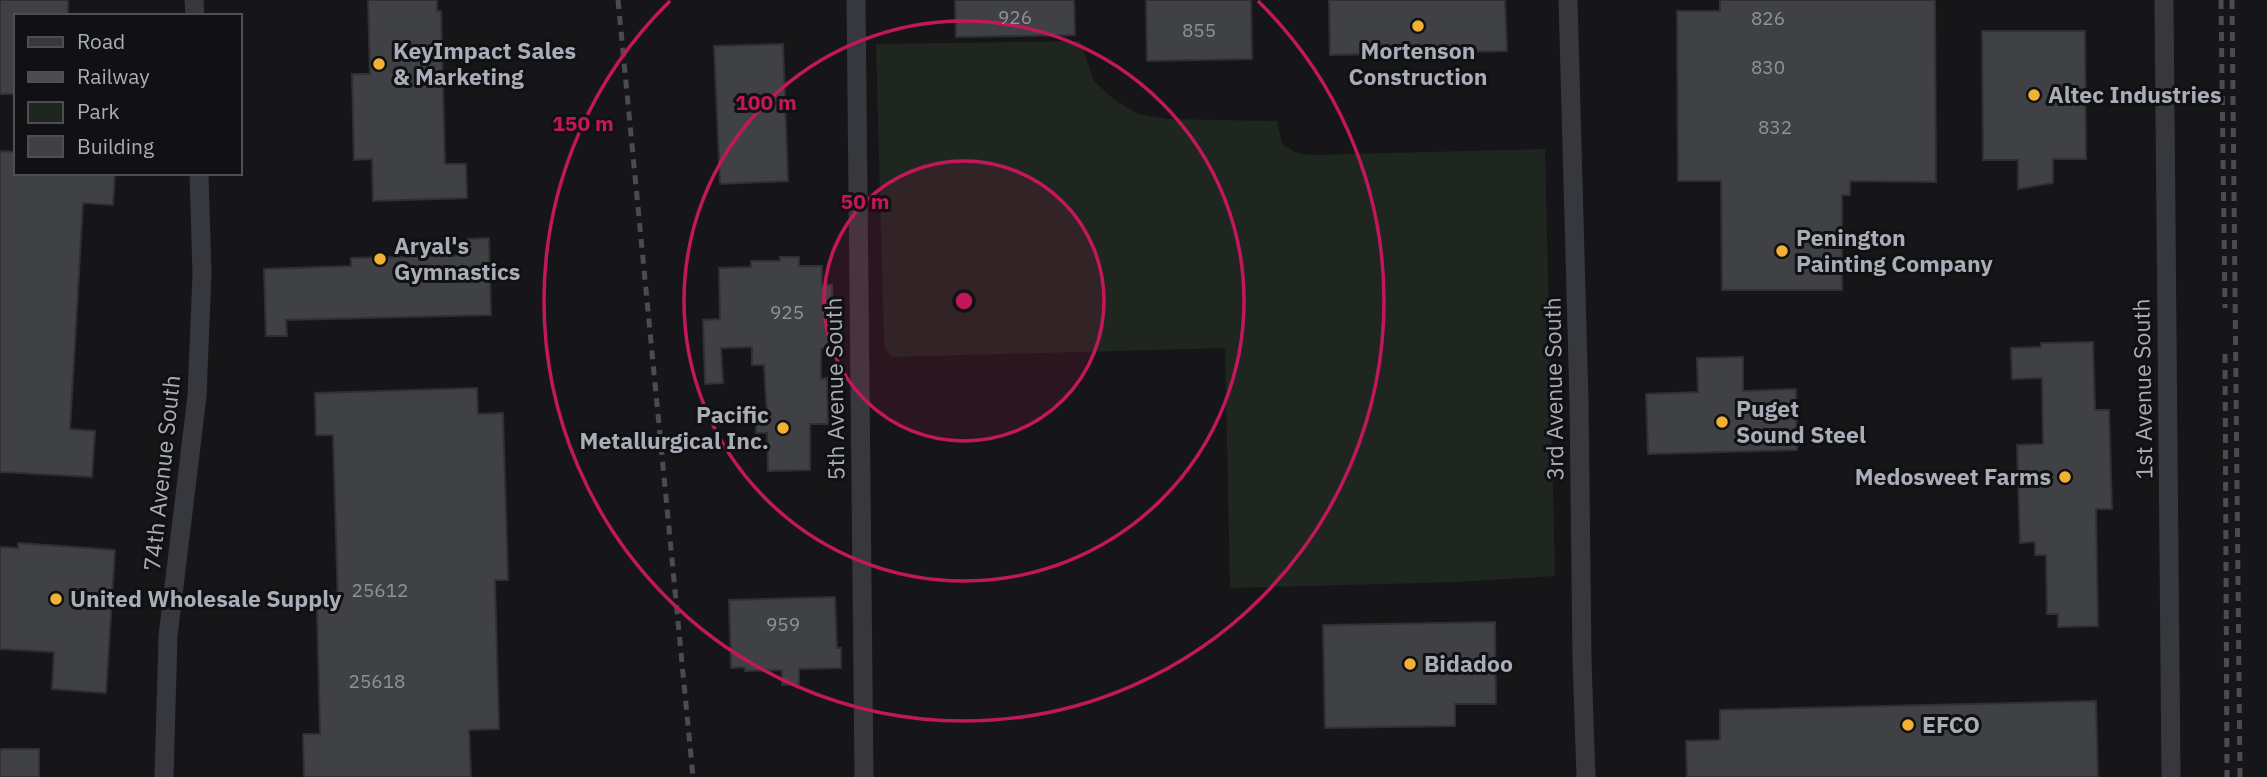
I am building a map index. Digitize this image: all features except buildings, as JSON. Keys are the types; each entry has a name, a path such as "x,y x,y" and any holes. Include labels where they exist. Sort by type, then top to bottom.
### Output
{"street":[{"name":"5th Avenue South","path":"856,0 864,777"},
{"name":"3rd Avenue South","path":"1569,0 1586,777"},
{"name":"1st Avenue South","path":"2164,0 2171,777"},
{"name":"74th Avenue South","path":"164,777 168,636 197,396 202,274 199,175"}],"green space":[{"path":"1080,41 1094,81 1116,101 1138,114 1167,119 1277,121 1282,144 1295,152 1310,155 1545,149 1555,576 1458,582 1230,588 1225,348 891,357 884,345 876,44"}],"railway":[{"path":"618,0 693,777"},
{"path":"2221,0 2225,308"},
{"path":"2232,0 2240,777"},
{"path":"2225,354 2227,777"}],"place":[{"name":"Mortenson Construction","path":"1418,26"},
{"name":"KeyImpact Sales & Marketing","path":"379,64"},
{"name":"Altec Industries","path":"2034,95"},
{"name":"Penington Painting Company","path":"1782,251"},
{"name":"Aryal's Gymnastics","path":"380,259"},
{"name":"Puget Sound Steel","path":"1722,422"},
{"name":"Pacific Metallurgical Inc.","path":"783,428"},
{"name":"Medosweet Farms","path":"2065,477"},
{"name":"United Wholesale Supply","path":"56,599"},
{"name":"Bidadoo","path":"1410,664"},
{"name":"EFCO","path":"1908,725"}]}
